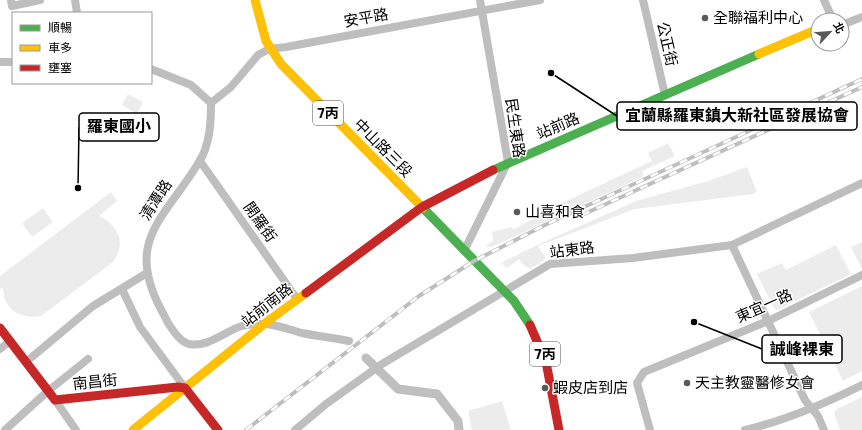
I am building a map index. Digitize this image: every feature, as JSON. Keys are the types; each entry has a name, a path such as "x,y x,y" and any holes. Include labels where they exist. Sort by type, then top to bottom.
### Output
{"street":[{"path":"11,0 12,6 40,0"},
{"path":"75,0 77,12"},
{"name":"中山路三段","path":"255,0 263,35 269,49 280,64 464,250"},
{"name":"民生東路","path":"464,250 508,162 480,0"},
{"name":"安平路","path":"269,49 540,0"},
{"name":"公正街","path":"643,0 665,95"},
{"path":"824,0 829,12"},
{"path":"850,22 862,17"},
{"name":"站前路","path":"422,207 508,162 810,32"},
{"path":"152,69 191,85 212,103 231,87 258,55 269,49"},
{"path":"0,62 12,62"},
{"name":"清潭路","path":"212,103 210,130 200,161 170,202 150,236 146,261 147,273 159,307 171,328 187,344 200,345 243,326 264,324 349,341"},
{"name":"開羅街","path":"200,161 297,299"},
{"name":"站東路","path":"295,430 326,404 382,364 503,290 550,264 633,258 732,245 862,182"},
{"name":"站前南路","path":"133,430 264,324 422,207"},
{"path":"732,245 805,400 824,430"},
{"name":"7丙","path":"464,250 525,315 545,354 559,430"},
{"path":"26,362 93,306 147,273"},
{"name":"東宜一路","path":"650,430 637,383 644,372 768,321 862,275"},
{"path":"122,289 140,327 218,430"},
{"name":"南昌街","path":"0,328 55,400 178,387 185,388"},
{"path":"0,349 10,341"},
{"path":"5,430 48,391 88,359"},
{"path":"745,430 775,423 812,409 862,385"},
{"path":"55,400 76,430"}],"shaded area":[{"path":"128,94 143,102 137,114 122,105"},
{"path":"668,143 675,156 642,171 644,176 492,247 485,246 493,241 492,232 511,227 514,229 539,216 538,214 652,161 648,153"},
{"path":"747,167 757,192 753,194 635,209 538,246 546,259 530,269 522,264 519,259 507,268 501,263 537,245 636,201 708,181"},
{"path":"111,192 117,201 99,216 111,224 120,241 117,255 113,262 41,316 27,316 14,311 6,302 3,288 0,289 0,276"},
{"path":"43,208 53,222 32,237 22,223"},
{"path":"862,242 862,269 851,247"},
{"path":"836,245 851,274 777,310 774,308 757,274 782,263 786,270"},
{"path":"862,286 862,371 843,381 809,312"},
{"path":"862,397 862,430 840,430 834,413 837,409"},
{"path":"502,401 511,430 472,430 468,411"}],"waterway":[{"path":"366,358 398,389 437,394 458,421 459,430"}],"railway":[{"path":"246,430 419,296 474,261 545,225 862,79"},
{"path":"582,215 862,87"}],"traffic: fast":[{"path":"493,170 759,54"},
{"path":"423,208 514,301 530,325"}],"traffic: slow":[{"path":"255,0 266,41 281,64 423,208"},
{"path":"759,54 810,32"},
{"path":"133,430 264,324 306,293"}],"traffic: jam":[{"path":"306,293 422,207 493,170"},
{"path":"530,325 546,362 559,430"},
{"path":"0,328 55,400 178,387 185,388 218,430"}],"place":[{"name":"全聯福利中心","path":"705,18"},
{"name":"宜蘭縣羅東鎮大新社區發展協會","path":"551,73"},
{"name":"羅東國小","path":"78,188"},
{"name":"山喜和食","path":"517,212"},
{"name":"誠峰裸東","path":"694,322"},
{"name":"天主教靈醫修女會","path":"687,383"},
{"name":"蝦皮店到店","path":"545,388"}]}
